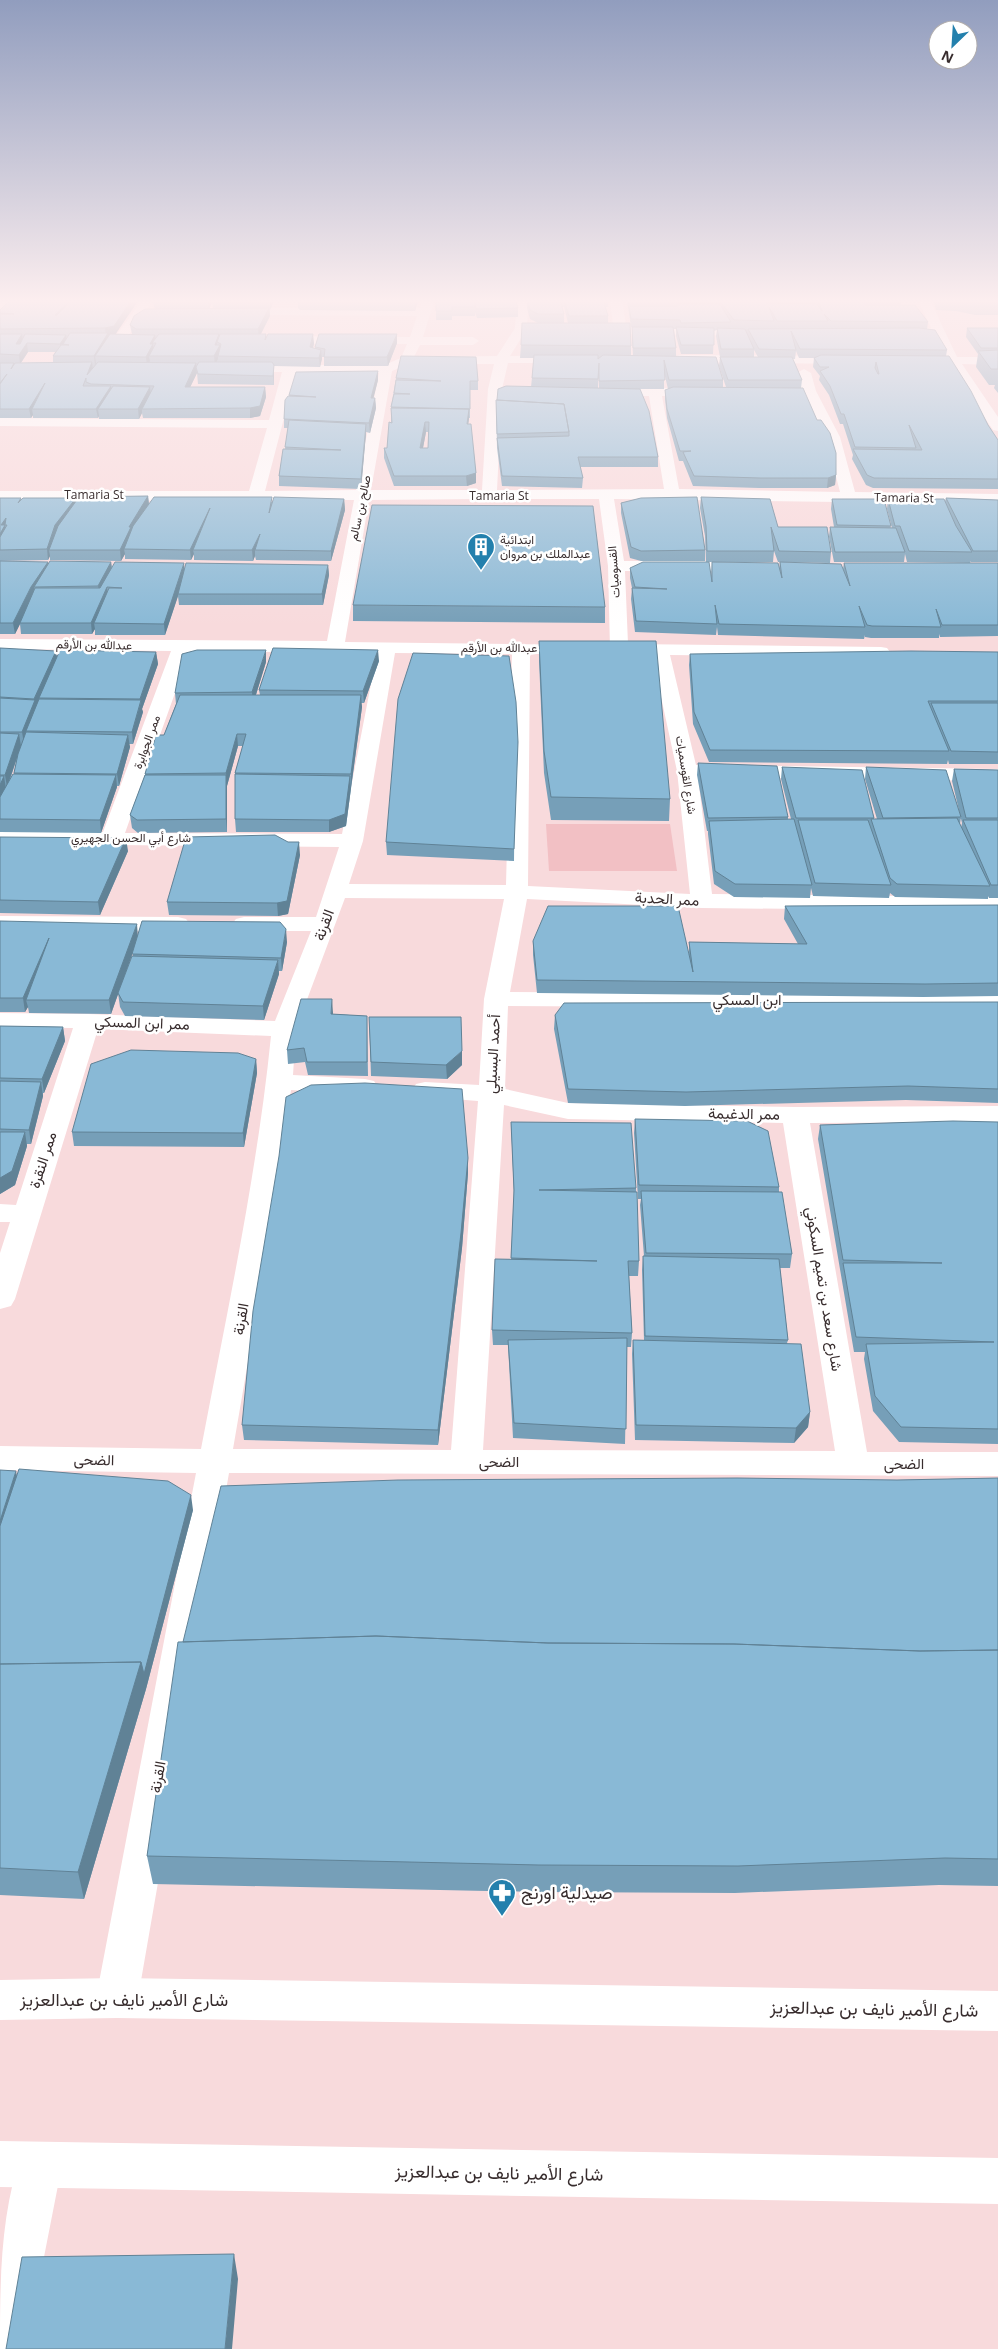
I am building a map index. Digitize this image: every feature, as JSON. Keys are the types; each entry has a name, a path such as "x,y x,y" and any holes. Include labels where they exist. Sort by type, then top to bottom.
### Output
{"street":[{"path":"256,494 280,408"},
{"name":"صالح بن سالم","path":"335,646 348,565 379,408"},
{"path":"489,496 498,408"},
{"path":"657,408 672,494"},
{"path":"817,408 833,438 849,497"},
{"path":"985,408 998,427"},
{"path":"0,422 276,424"},
{"name":"Tamaria St","path":"0,496 256,494 606,496 672,494 998,499"},
{"name":"القسوميات","path":"605,649 616,566 606,496"},
{"path":"328,565 348,565"},
{"path":"616,566 763,566"},
{"name":"عبدالله بن الأرقم","path":"0,644 899,652"},
{"name":"ممر الجوابرة","path":"112,838 182,647"},
{"name":"القرنة","path":"117,1998 253,1251 279,1082 284,1029 325,924 352,841 387,648"},
{"name":"أحمد البسيلي","path":"466,1462 492,1094 496,999 517,892 521,648"},
{"name":"شارع القوسميات","path":"660,651 687,771 702,901"},
{"path":"687,771 998,774"},
{"name":"شارع أبي الحسن الجهيري","path":"0,838 352,841"},
{"name":"ممر الحدبة","path":"336,891 517,892 702,901 998,904"},
{"path":"0,923 325,924"},
{"name":"ابن المسكي","path":"496,999 998,1002"},
{"name":"ممر ابن المسكي","path":"0,1020 88,1021 284,1029"},
{"name":"ممر النقرة","path":"0,1299 13,1214 88,1021"},
{"name":"ممر الدغيمة","path":"279,1082 492,1094 568,1111 795,1115 998,1114"},
{"name":"شارع سعد بن تميم السكوني","path":"795,1115 853,1463"},
{"name":"الضحى","path":"0,1458 216,1462 998,1464"},
{"name":"شارع الأمير نايف بن عبدالعزيز","path":"0,2000 117,1998 998,2011"},
{"path":"2,2349 20,2165"},
{"name":"شارع الأمير نايف بن عبدالعزيز","path":"20,2165 998,2181"}],"shaded area":[{"path":"546,824 670,824 677,871 549,871"}],"building":[{"path":"0,408 30,408 29,409"},
{"path":"33,408 97,408 96,409 32,409"},
{"path":"99,408 139,408 138,409 98,409"},
{"path":"143,408 252,408 250,408 142,409"},
{"path":"285,408 373,408 369,423 284,419"},
{"path":"391,408 469,409 467,424 471,424 476,473 466,476 394,476 384,448 387,448 389,422 392,423","holes":["425,422 429,422 428,448 420,448"]},
{"path":"415,408 470,408 470,409"},
{"path":"496,408 565,408 569,432 497,434"},
{"path":"565,408 648,408 658,457 578,457 583,478 502,476 497,438 569,436"},
{"path":"812,408 817,420 821,420 830,433 836,453 836,475 828,478 694,476 683,452 691,451 680,451 667,409"},
{"path":"838,408 979,408 998,440 998,479 874,478 867,475 853,449 922,450 909,425 916,448 855,447 844,414 841,414"},
{"path":"289,420 366,424 361,479 279,476 283,449 341,450 285,447"},
{"path":"148,496 129,527 131,527 120,550 49,550 58,526 79,497"},
{"path":"154,497 272,497 269,513 274,497 344,499 331,551 255,550 260,534 252,550 193,550 210,508 190,550 124,549 133,526"},
{"path":"697,497 705,550 641,551 631,547 621,503 641,498"},
{"path":"701,497 770,499 778,527 827,527 831,552 779,551 771,527 774,551 707,551 706,526"},
{"path":"0,498 21,498 18,503 23,498 76,498 55,525 47,549 0,550 0,537 7,525 5,525 0,534"},
{"path":"946,498 998,500 998,551 973,551"},
{"path":"832,499 884,499 891,526 837,525"},
{"path":"888,499 944,499 956,526 972,552 909,551 900,526 895,526"},
{"name":"ابتدائية عبدالملك بن مروان","path":"372,505 593,506 605,607 353,605"},
{"path":"830,527 896,528 905,552 835,552"},
{"path":"0,561 48,562 31,587 13,623 0,623"},
{"path":"50,561 111,562 98,586 34,587"},
{"path":"115,562 184,563 164,624 94,623 109,588 122,588 107,587 91,623 20,623 35,588 100,588"},
{"path":"643,562 709,562 712,582 712,562 778,563 782,578 780,562 841,564 850,586 844,563 998,563 998,625 942,625 936,609 941,627 872,626 867,625 859,606 865,627 719,624 715,605 717,624 636,621 632,588 667,589 635,587 630,568"},
{"path":"186,563 328,565 322,594 178,594"},
{"path":"539,641 656,641 670,799 551,797 544,751"},
{"path":"0,648 56,651 34,699 0,697"},
{"path":"273,648 378,650 363,691 259,690"},
{"path":"60,650 156,652 140,699 39,698"},
{"path":"197,650 266,650 252,692 175,693 182,654"},
{"path":"911,651 998,652 998,701 928,701 949,751 710,750 694,712 690,654"},
{"path":"413,653 509,656 516,702 518,742 514,849 386,842 398,699"},
{"path":"180,695 361,695 351,774 235,773 246,734 237,734 226,773 145,774 156,735 164,735"},
{"path":"0,698 35,700 22,732 0,732"},
{"path":"39,699 141,700 132,732 26,731"},
{"path":"931,703 998,703 998,752 951,751"},
{"path":"26,732 128,735 117,774 14,773"},
{"path":"0,733 19,734 5,775 0,775"},
{"path":"698,763 777,766 788,817 708,818"},
{"path":"782,767 862,770 874,818 796,818"},
{"path":"866,767 946,770 961,817 883,818"},
{"path":"954,769 998,770 998,818 966,818"},
{"path":"13,774 116,775 100,820 0,819 0,797"},
{"path":"235,774 350,776 345,814 329,820 235,819"},
{"path":"145,775 226,775 226,819 137,820 130,815"},
{"path":"0,776 4,776 0,785"},
{"path":"957,818 990,886 897,884 890,878 871,819"},
{"path":"794,819 812,885 735,884 715,871 709,821"},
{"path":"798,820 868,820 891,885 815,883"},
{"path":"963,820 998,820 998,885 991,885"},
{"path":"275,835 288,842 299,842 287,901 277,903 167,902 186,837"},
{"path":"0,837 126,838 98,902 0,900"},
{"path":"998,905 998,983 537,980 533,941 548,906 678,906 693,972 689,942 807,944 785,906"},
{"path":"0,921 137,924 109,1000 26,1000 49,938 23,998 0,998"},
{"path":"142,921 280,922 286,929 281,958 132,954"},
{"path":"132,956 278,960 263,1006 123,1002 118,993"},
{"path":"301,999 332,999 331,1014 367,1016 367,1062 307,1062 304,1048 287,1050"},
{"path":"998,1002 998,1089 908,1086 686,1092 568,1089 555,1015 564,1003"},
{"path":"369,1017 461,1017 462,1051 446,1065 371,1062"},
{"path":"0,1026 63,1027 42,1079 0,1078"},
{"path":"131,1050 238,1053 256,1059 243,1133 72,1132 91,1064"},
{"path":"0,1081 41,1082 29,1130 0,1129"},
{"path":"365,1083 462,1089 468,1158 438,1430 242,1425 253,1311 279,1156 286,1097 311,1085"},
{"path":"635,1119 747,1121 768,1131 779,1187 639,1185"},
{"path":"953,1121 998,1122 998,1429 901,1427 875,1396 866,1344 994,1342 856,1337 843,1263 942,1263 843,1260 820,1125"},
{"path":"511,1122 631,1123 636,1188 539,1190 637,1192 639,1261 628,1261 632,1333 492,1330 495,1259 597,1261 511,1258 514,1190"},
{"path":"0,1132 25,1132 12,1171 0,1178"},
{"path":"641,1191 782,1192 792,1254 646,1253"},
{"path":"643,1256 779,1259 788,1340 645,1336"},
{"path":"627,1338 626,1429 514,1423 508,1340"},
{"path":"633,1340 801,1344 810,1412 796,1428 636,1425"},
{"path":"19,1469 168,1481 191,1495 144,1674 141,1662 0,1664 0,1526"},
{"path":"0,1470 16,1471 0,1521"},
{"path":"737,1478 897,1480 998,1478 998,1650 920,1651 734,1644 548,1643 376,1636 183,1642 221,1486 398,1480"},
{"path":"376,1636 548,1643 734,1644 920,1651 998,1650 998,1859 945,1858 738,1866 539,1865 147,1856 178,1642"},
{"path":"141,1662 78,1872 0,1868 0,1664"},
{"path":"234,2254 225,2349 6,2349 22,2257"}],"place":[{"name":"ابتدائية عبدالملك بن مروان","path":"481,571"},
{"name":"صيدلية اورنج","path":"502,1917"}]}
